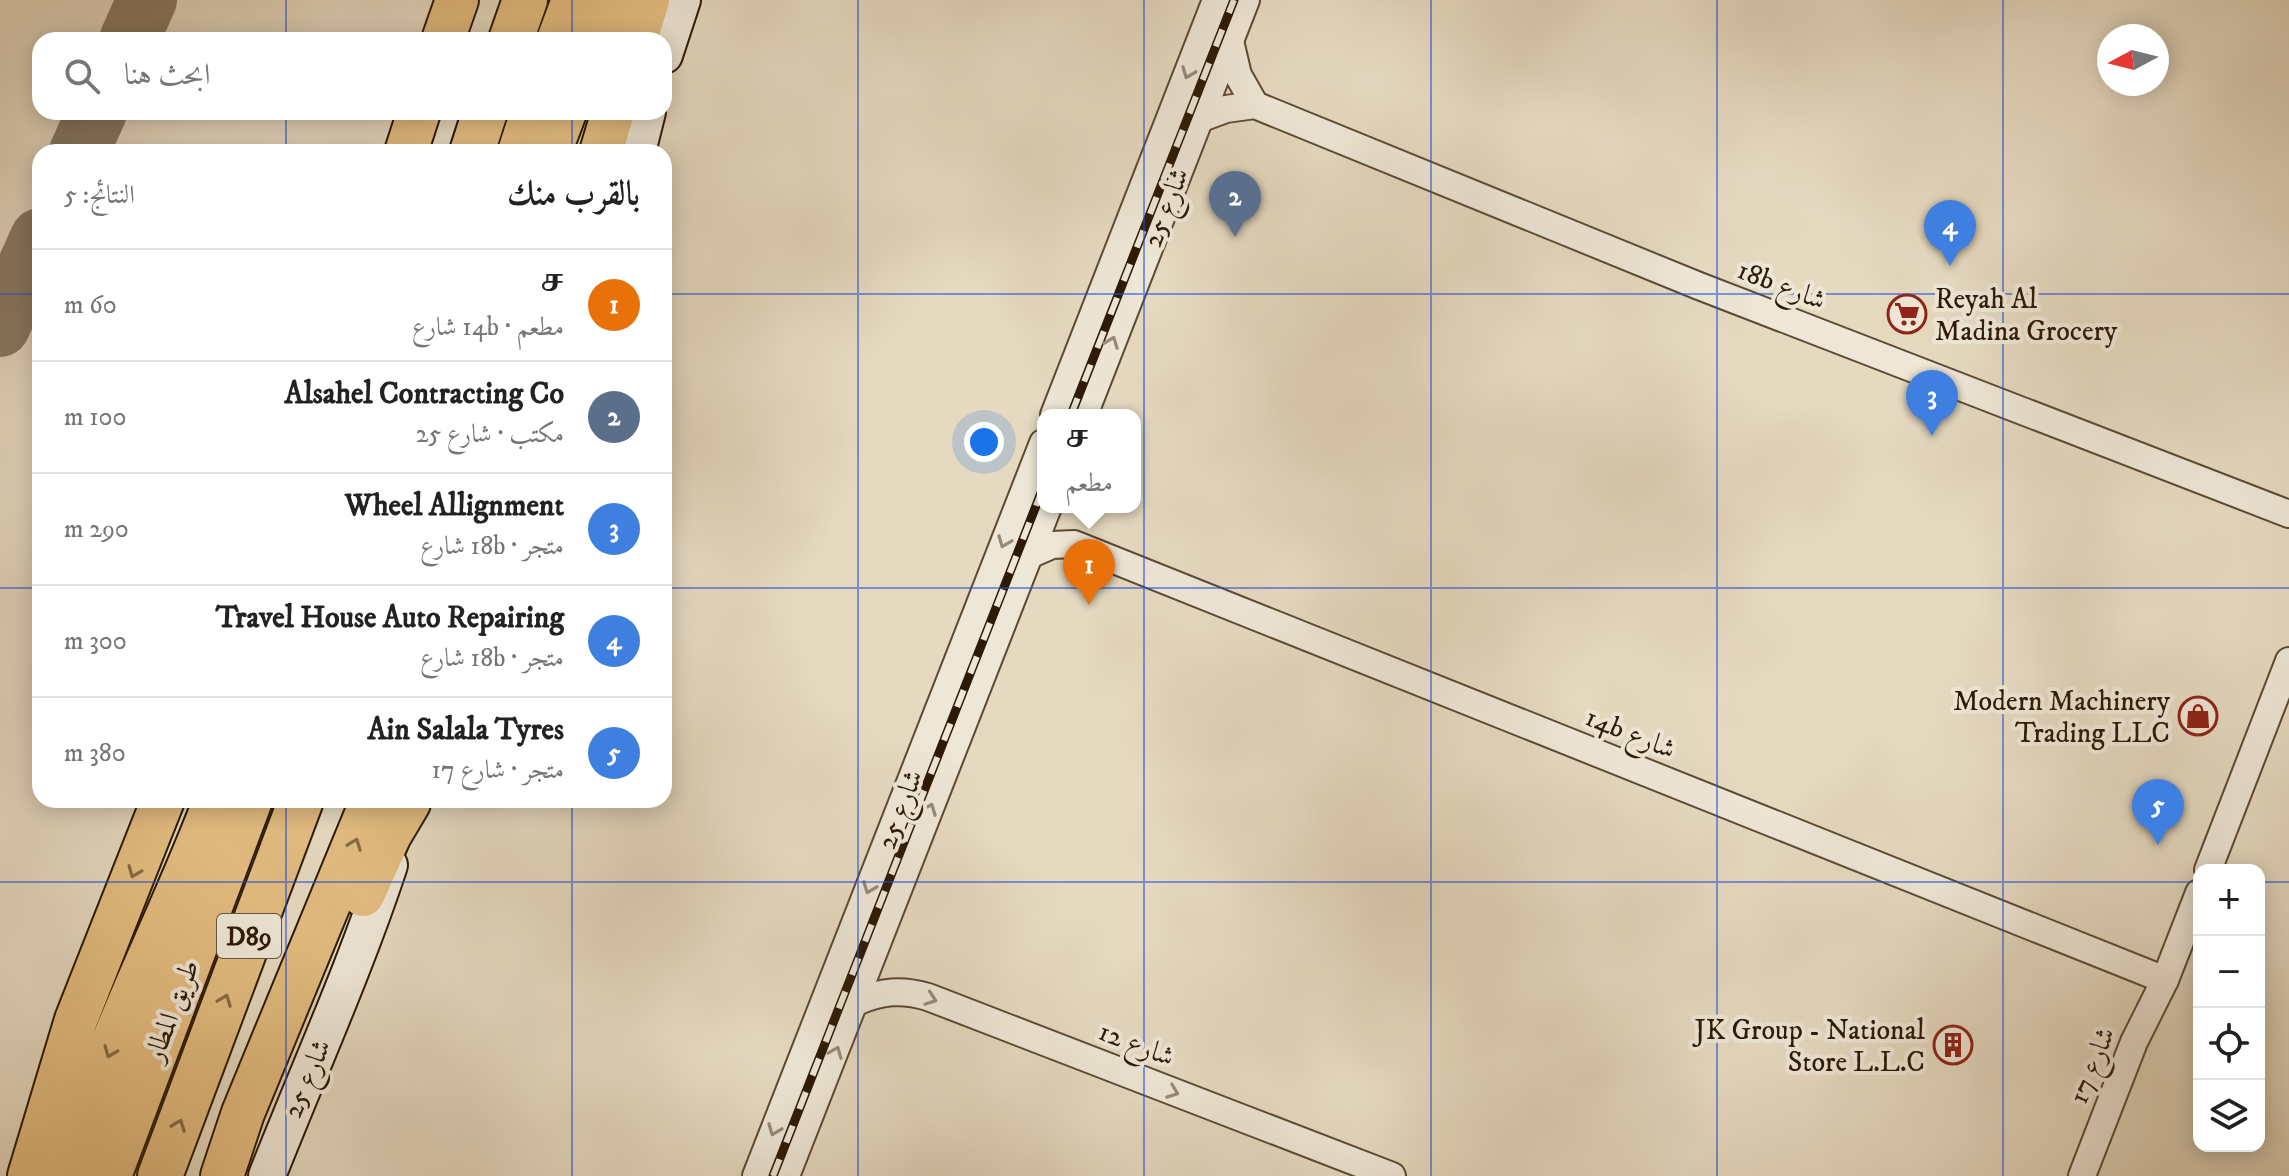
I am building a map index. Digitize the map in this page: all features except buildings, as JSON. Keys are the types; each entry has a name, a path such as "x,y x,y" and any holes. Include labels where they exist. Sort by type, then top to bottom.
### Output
{"highway":[{"path":"514,32 525,0"},
{"path":"595,32 608,0"},
{"path":"475,144 482,120"},
{"path":"552,144 561,120"},
{"path":"130,1004 156,915 193,808"},
{"path":"70,1176 97,1084 213,808"},
{"name":"طريق المطار","path":"109,1176 247,808"},
{"name":"طريق المطار","path":"160,1176 298,808"}],"main road":[{"path":"446,32 457,0"},
{"path":"561,32 573,0"},
{"path":"638,32 648,0"},
{"path":"409,144 416,120"},
{"path":"522,144 529,120"},
{"path":"603,144 611,120"},
{"path":"33,1165 76,1020 160,808"},
{"path":"243,1113 254,1053 276,970 339,808"},
{"path":"222,1176 243,1113 267,1060 393,808"}],"street":[{"path":"672,32 682,0"},
{"name":"شارع 25","path":"1056,409 1216,0"},
{"name":"شارع 25","path":"1086,409 1246,0"},
{"path":"1199,119 1226,109 1255,105 1238,75 1230,41"},
{"name":"18b شارع","path":"1255,105 1684,280 2289,514"},
{"path":"639,144 645,120"},
{"name":"شارع 25","path":"756,1176 1037,458"},
{"name":"شارع 25","path":"786,1176 1047,513"},
{"path":"1054,513 1074,544"},
{"path":"1029,555 1052,545 1074,544"},
{"name":"14b شارع","path":"1074,544 2165,980"},
{"path":"2210,864 2289,661"},
{"name":"شارع 25","path":"267,1176 308,1070 354,967 395,808"},
{"name":"شارع 17","path":"2097,1176 2141,1063 2165,980 2193,908"},
{"name":"شارع 17","path":"2082,1176 2134,1042 2165,980"},
{"name":"شارع 12","path":"856,1002 891,991 928,997 1392,1176"}],"taxiway":[{"path":"133,32 147,0"},
{"path":"83,144 93,120"},
{"path":"0,327 32,256"}],"railway":[{"path":"1073,409 1234,0"},
{"path":"773,1176 1037,503"}],"place":[{"name":"Alsahel Contracting Co","path":"1235,237"},
{"name":"Travel House Auto Repairing","path":"1950,266"},
{"name":"Reyah Al Madina Grocery","path":"1907,314"},
{"name":"Wheel Allignment","path":"1932,436"},
{"name":"ச","path":"1089,605"},
{"name":"Modern Machinery Trading LLC","path":"2198,716"},
{"name":"Ain Salala Tyres","path":"2158,845"},
{"name":"JK Group - National Store L.L.C","path":"1953,1045"}]}
